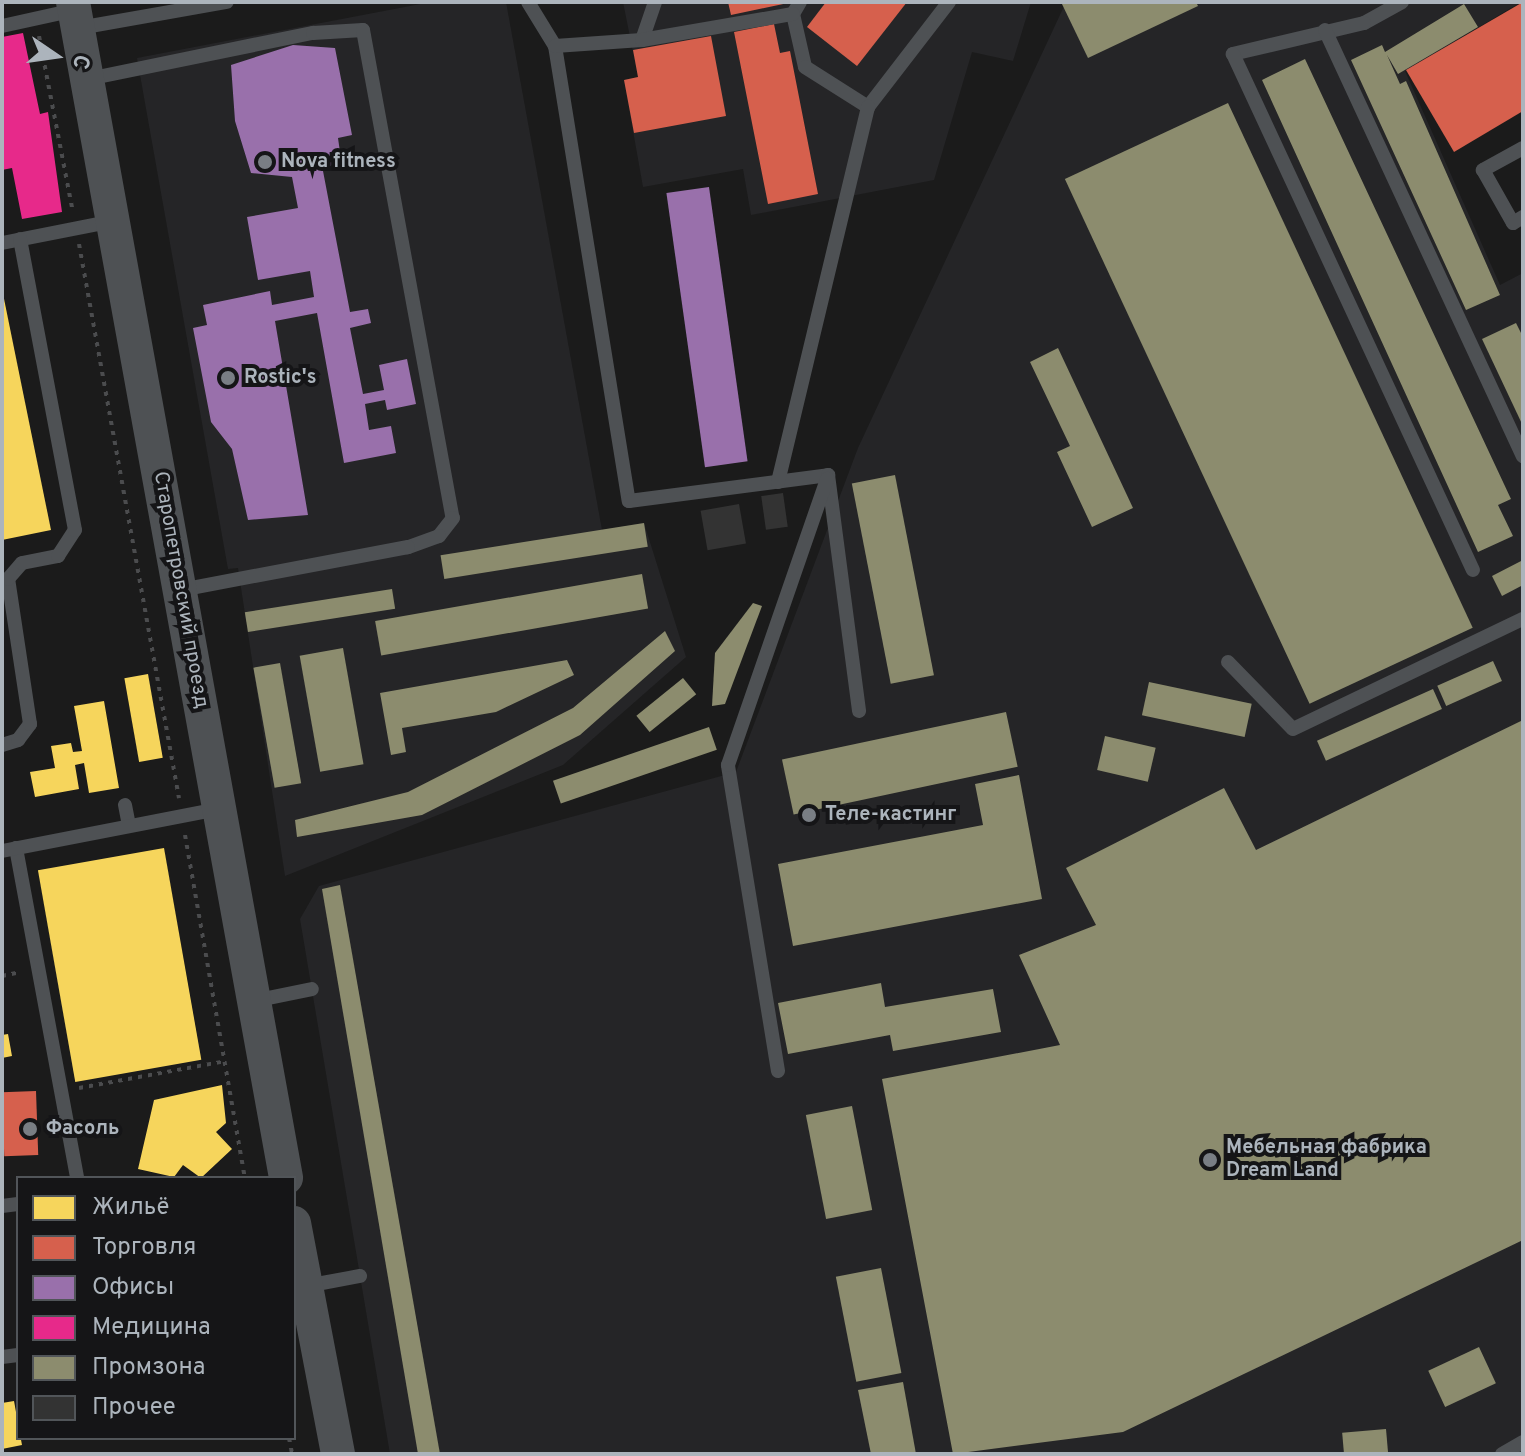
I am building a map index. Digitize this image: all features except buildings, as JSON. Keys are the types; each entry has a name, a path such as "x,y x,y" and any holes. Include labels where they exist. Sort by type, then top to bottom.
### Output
{"street":[{"name":"Старопетровский проезд","path":"76,14 286,1176"},
{"path":"296,1240 303,1299 338,1454"}],"lane":[{"path":"2,26 76,14 227,2"},
{"path":"528,2 555,46 629,501 828,475"},
{"path":"642,40 655,2"},
{"path":"778,482 868,107 949,2"},
{"path":"1402,2 1364,23 1233,54 1473,570"},
{"path":"555,46 642,40 797,8 805,67 868,107"},
{"path":"88,79 313,33 363,30 453,518 439,536 408,547 180,590"},
{"path":"1325,30 1523,456"},
{"path":"1523,148 1483,170 1513,223 1523,217"},
{"path":"2,243 113,221"},
{"path":"2,745 18,740 30,724 8,579 22,563 58,556 75,530 20,239"},
{"path":"828,475 859,711"},
{"path":"778,1071 728,765 828,475"},
{"path":"1228,662 1293,729 1523,619"},
{"path":"125,805 129,825"},
{"path":"77,1176 56,1092 36,970 9,849 219,809"},
{"path":"253,1001 312,989"},
{"path":"303,1299 360,1276"},
{"path":"1502,1454 1523,1442"}],"path":[{"path":"36,19 183,816"},
{"path":"170,833 185,830 245,1176"},
{"path":"2,976 36,970"},
{"path":"56,1092 226,1061"}],"shaded area":[{"path":"431,2 506,2 602,530 644,523 686,657 563,765 285,876 238,568 228,569 137,58"},
{"path":"623,2 1031,2 1013,61 972,52 934,180 751,215 743,169 643,187 624,80 638,77"},
{"path":"1066,2 1521,2 1405,71 1500,285 1523,273 1523,1454 390,1454 300,919 319,886 736,772 858,448"}],"place":[{"name":"Nova fitness","path":"265,162"},
{"name":"Rostic's","path":"228,378"},
{"name":"Теле-кастинг","path":"809,815"},
{"name":"Фасоль","path":"30,1129"},
{"name":"Мебельная фабрика Dream Land","path":"1210,1160"}]}
